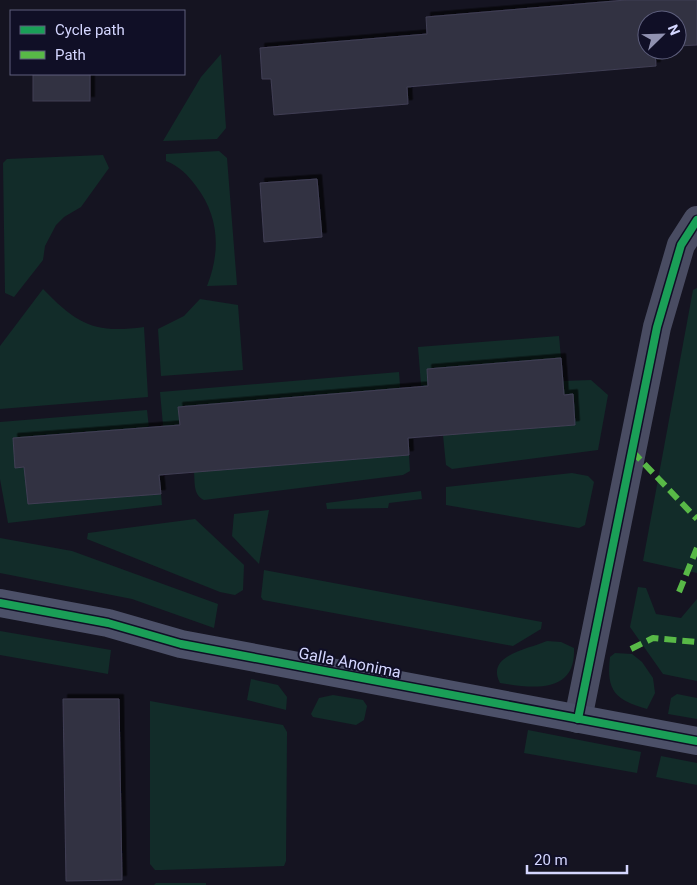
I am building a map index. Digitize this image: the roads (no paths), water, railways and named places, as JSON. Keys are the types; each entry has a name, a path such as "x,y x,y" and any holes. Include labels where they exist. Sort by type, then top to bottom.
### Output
{"street":[{"path":"578,719 657,327 682,245 697,220"},
{"name":"Galla Anonima","path":"0,603 108,623 181,644 697,741"}]}
